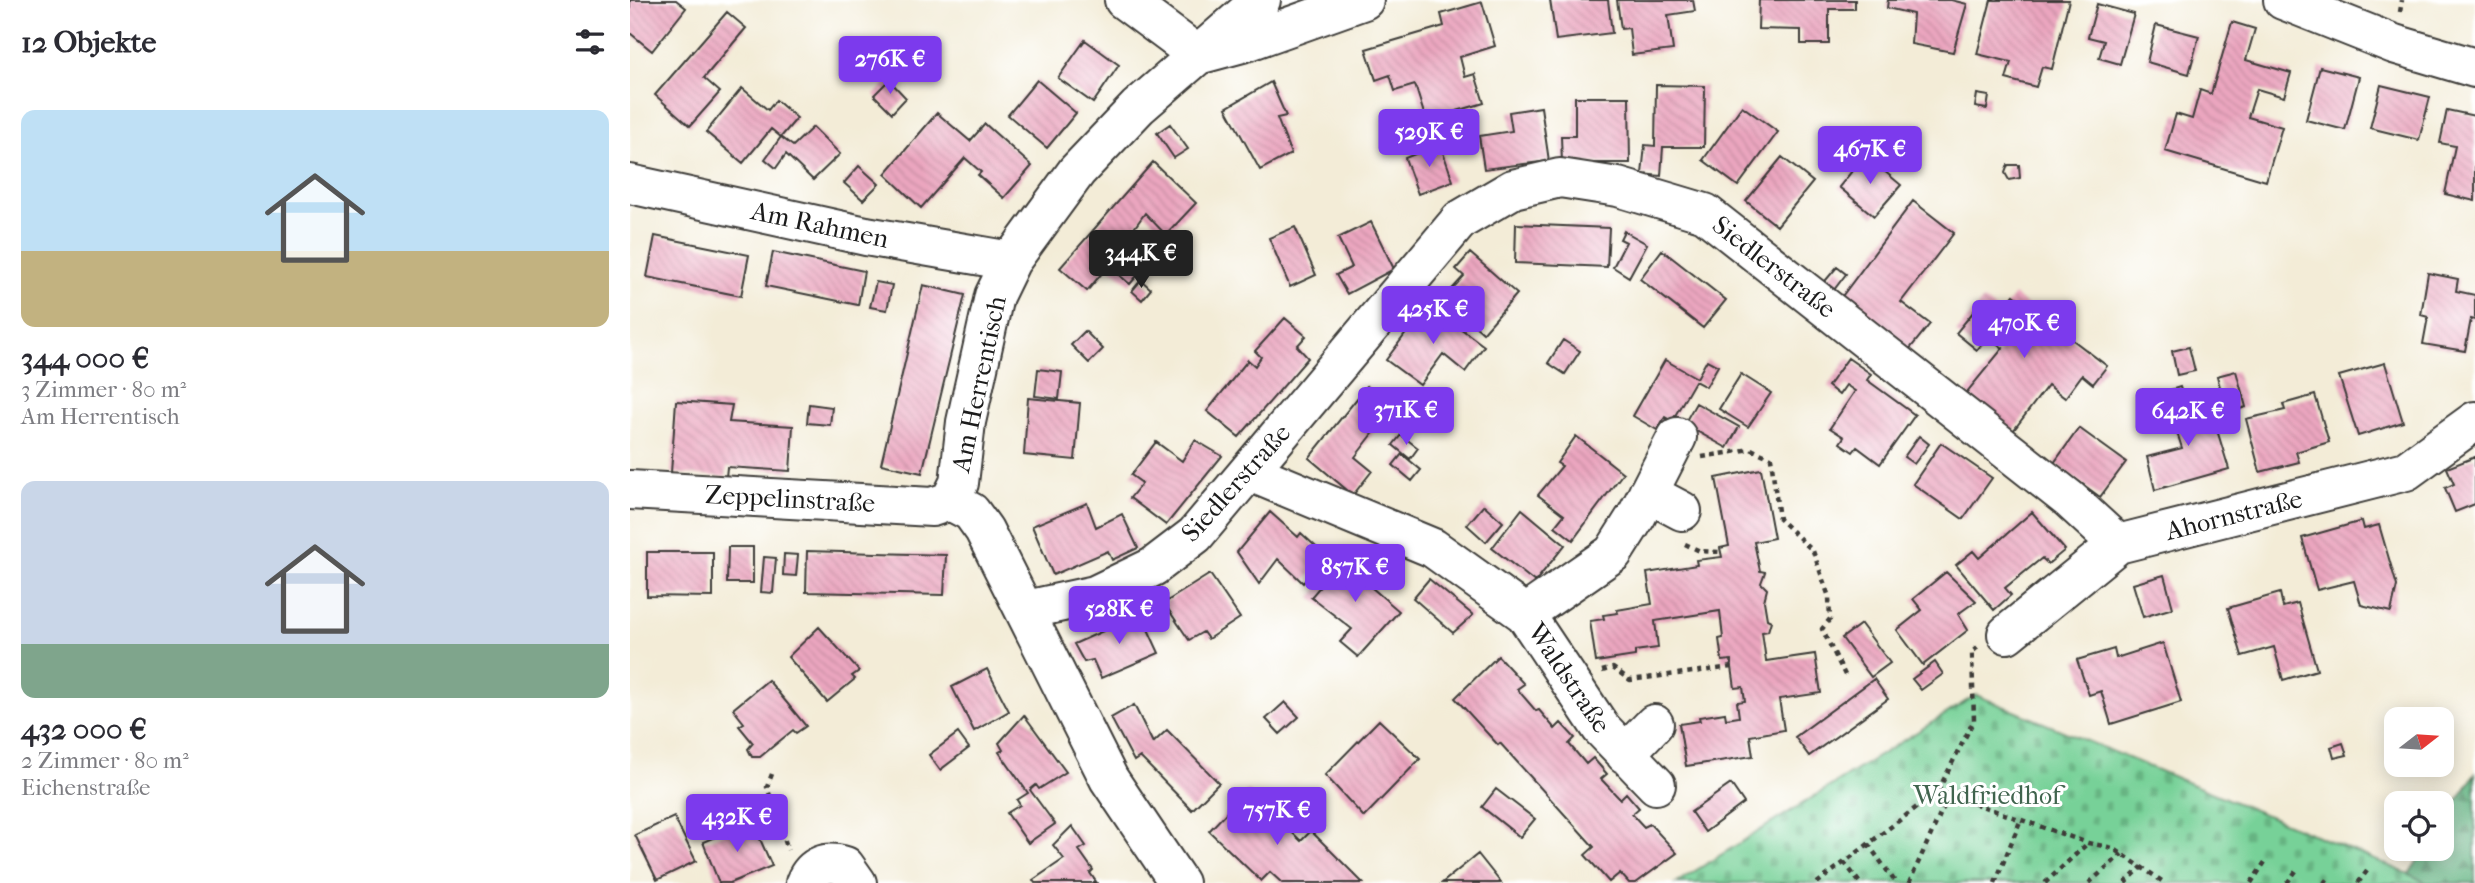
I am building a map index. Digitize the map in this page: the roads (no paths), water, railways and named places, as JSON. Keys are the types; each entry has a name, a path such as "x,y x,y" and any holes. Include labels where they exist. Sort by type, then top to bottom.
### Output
{"street":[{"path":"1124,0 1198,55 1261,0"},
{"name":"Am Herrentisch","path":"950,501 959,483 966,422 995,296 1011,261 1077,171 1138,107 1198,55 1246,42 1364,0"},
{"path":"2283,0 2394,44 2475,68"},
{"name":"Siedlerstraße","path":"1026,610 1095,595 1153,568 1195,535 1460,220 1513,189 1560,178 1618,187 1705,214 2069,499 2118,544"},
{"name":"Am Rahmen","path":"630,184 866,236 1011,261"},
{"name":"Ahornstraße","path":"2007,634 2118,544 2406,471 2475,421"},
{"path":"1525,614 1613,553 1674,443"},
{"name":"Waldstraße","path":"1250,472 1433,548 1525,614 1601,728 1656,785"},
{"name":"Zeppelinstraße","path":"630,490 932,507 950,501"},
{"path":"1648,493 1682,511"},
{"path":"950,501 971,512 984,530 1109,779 1179,883"},
{"name":"Waldstraße","path":"1625,754 1654,724"},
{"path":"801,879 827,863 836,863 852,872 857,883"}],"park label":[{"name":"Waldfriedhof","path":"1987,795"}]}
